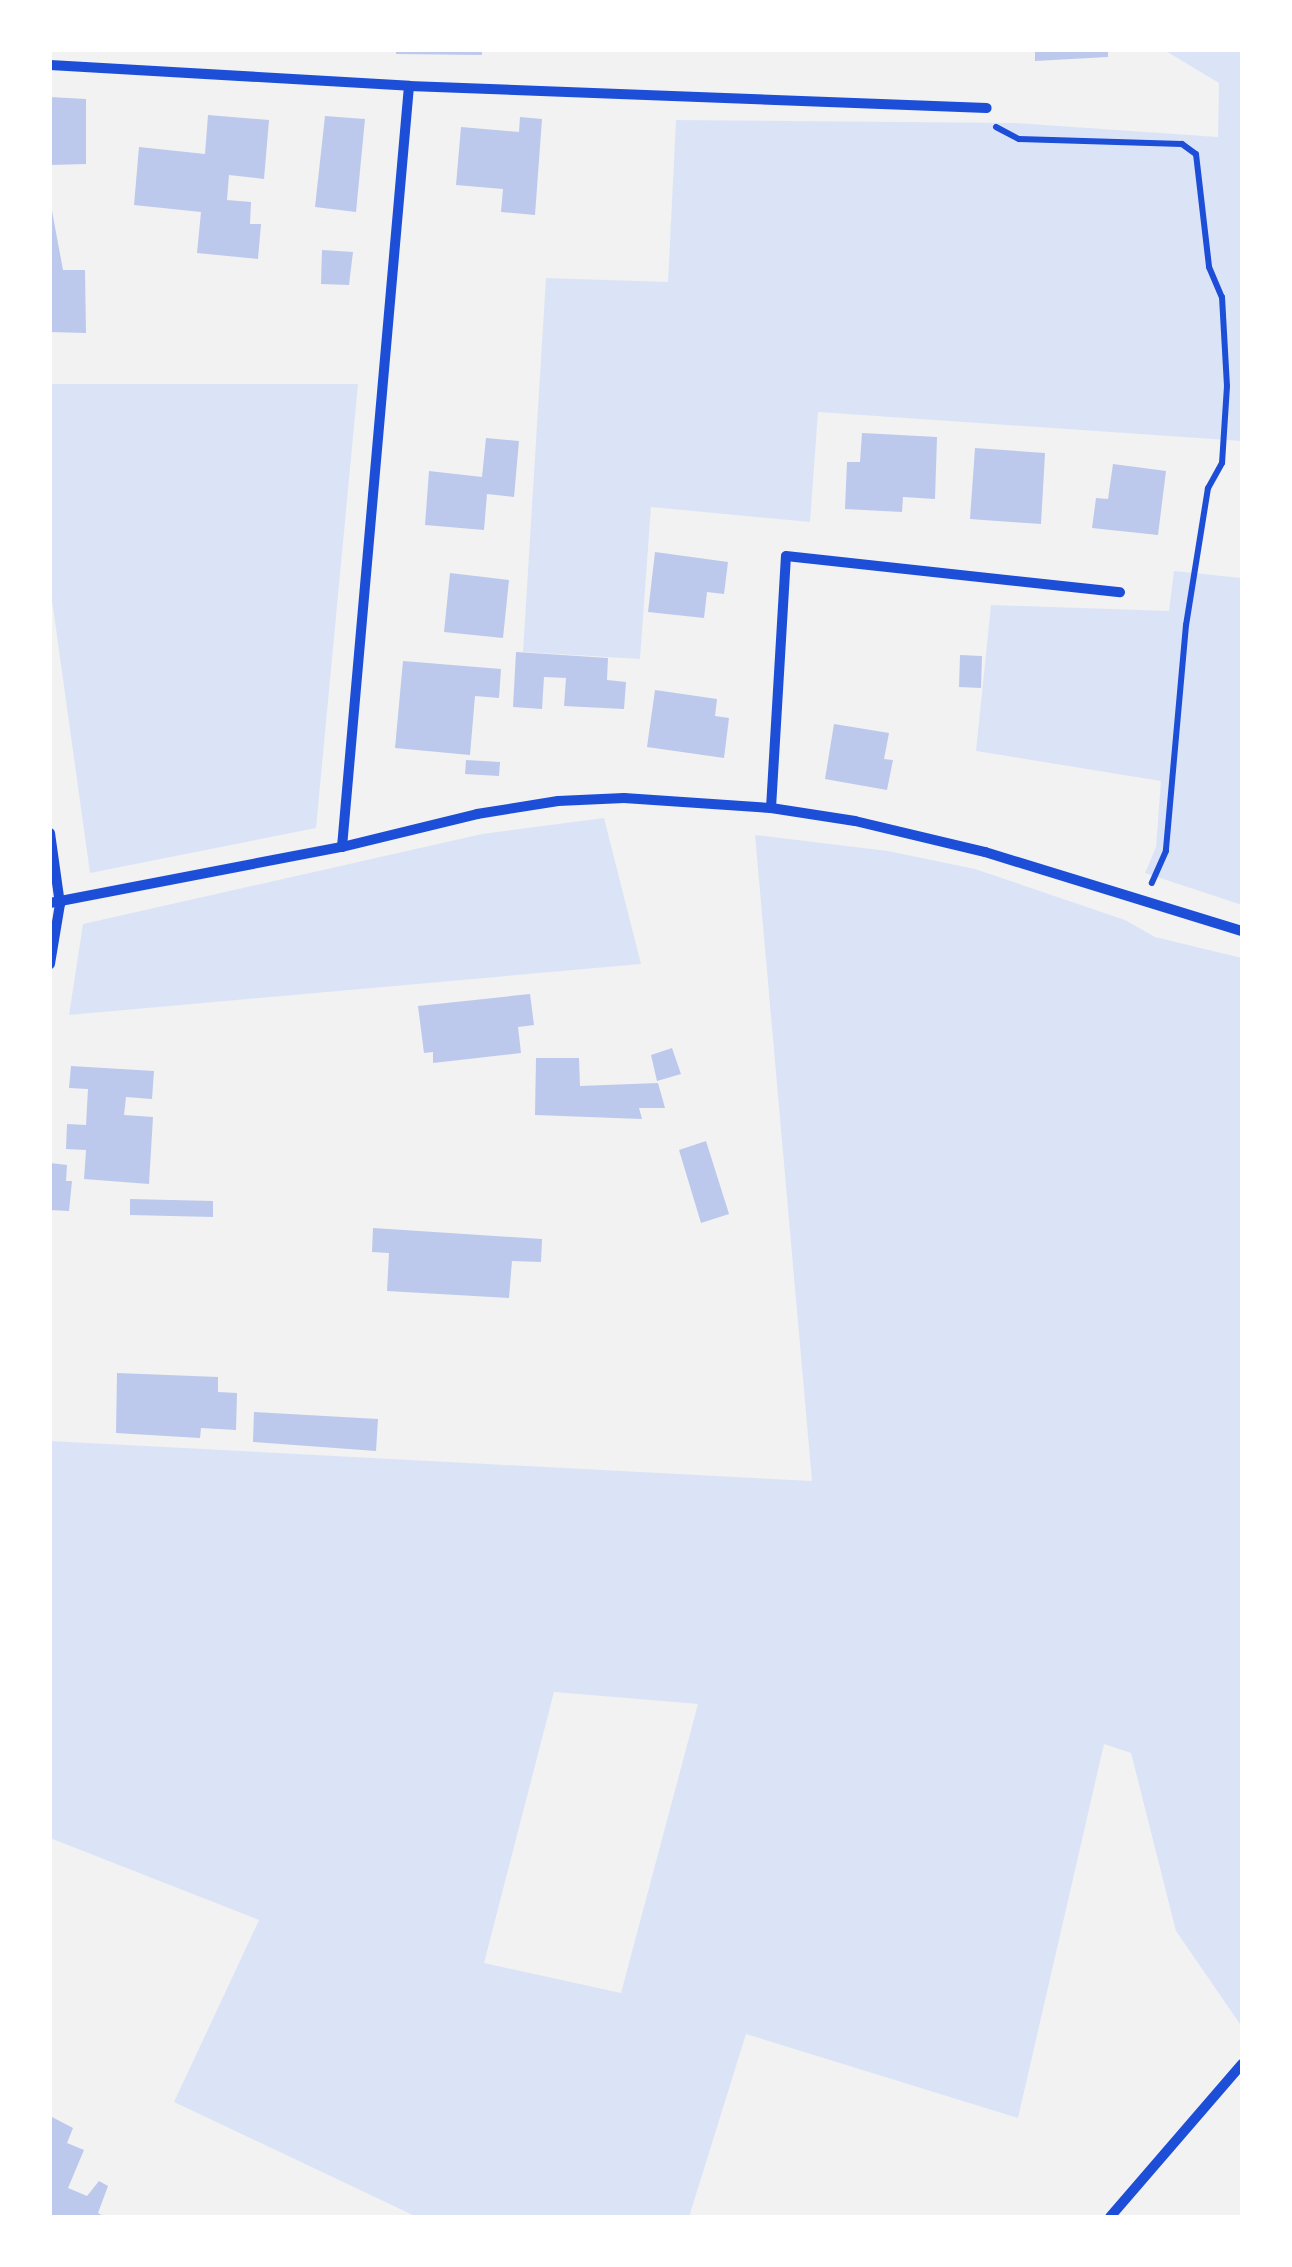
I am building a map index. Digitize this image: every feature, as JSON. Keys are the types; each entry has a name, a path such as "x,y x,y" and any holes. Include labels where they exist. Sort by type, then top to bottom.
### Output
{"street":[{"path":"50,65 409,86 986,108"},
{"path":"342,847 409,86"},
{"path":"771,808 786,556 1120,592"},
{"path":"55,903 558,800 624,798 771,808 855,821 985,852 1242,931"},
{"path":"50,833 55,903 50,964"},
{"path":"1110,2217 1242,2064"}],"path":[{"path":"986,108 998,129 1020,138 1182,144 1196,154 1209,267 1222,297 1227,386 1222,451 1208,488 1195,558 1166,852 1144,902"}],"shaded area":[{"path":"1164,50 1242,50 1242,441 818,412 810,522 651,507 640,659 523,652 546,278 668,282 676,120 1016,123 1218,137 1219,83"},
{"path":"50,384 358,384 316,828 90,873 50,586"},
{"path":"1174,571 1242,578 1242,905 1145,873 1156,847 1161,781 976,751 991,605 1169,611"},
{"path":"604,818 641,964 69,1015 83,924 482,834"},
{"path":"755,835 888,851 975,869 1125,920 1155,937 1242,958 1242,2027 1176,1931 1131,1753 1104,1744 1018,2118 746,2034 689,2217 417,2217 174,2102 259,1920 50,1838 50,1441 812,1481","holes":["554,1692 698,1704 621,1993 484,1963"]}],"building":[{"path":"396,50 482,50 482,55 396,54"},
{"path":"1035,50 1108,50 1108,57 1035,61"},
{"path":"50,97 86,99 86,164 50,165"},
{"path":"208,115 269,120 264,179 229,175 227,200 251,202 250,224 261,224 258,259 197,253 201,212 134,205 139,147 205,154"},
{"path":"325,116 365,119 356,212 315,207"},
{"path":"520,117 542,119 535,215 501,212 503,189 456,185 461,127 519,132"},
{"path":"50,200 63,270 85,270 86,333 50,332"},
{"path":"322,250 353,252 349,285 321,284"},
{"path":"862,433 937,437 935,499 903,497 902,512 845,509 847,462 860,462"},
{"path":"486,438 519,441 514,497 487,494 484,530 425,525 429,471 482,477"},
{"path":"975,448 1045,453 1041,524 970,519"},
{"path":"1113,464 1166,471 1158,535 1092,528 1096,498 1108,499"},
{"path":"655,552 728,562 724,594 707,592 704,618 648,612"},
{"path":"450,573 509,580 503,638 444,632"},
{"path":"516,652 608,658 607,680 626,682 624,709 564,706 566,678 544,677 542,709 513,707"},
{"path":"960,655 982,656 981,688 959,687"},
{"path":"403,661 501,669 499,698 475,696 470,755 395,748"},
{"path":"655,690 717,699 715,716 729,718 724,758 647,747"},
{"path":"834,724 889,733 884,759 893,760 887,790 825,779"},
{"path":"466,760 500,762 499,776 465,774"},
{"path":"530,994 534,1025 518,1027 521,1053 433,1063 433,1052 424,1053 418,1006"},
{"path":"672,1048 681,1074 657,1081 651,1055"},
{"path":"536,1058 579,1058 580,1086 658,1083 665,1108 639,1108 642,1119 535,1115"},
{"path":"71,1066 154,1071 152,1099 126,1097 124,1115 153,1117 149,1184 84,1179 86,1150 66,1149 67,1124 86,1125 88,1089 69,1088"},
{"path":"706,1141 729,1214 701,1223 679,1150"},
{"path":"50,1163 67,1165 66,1181 72,1181 69,1211 50,1210"},
{"path":"130,1199 213,1201 213,1217 130,1215"},
{"path":"373,1228 542,1239 541,1262 512,1261 509,1298 387,1291 389,1253 372,1252"},
{"path":"117,1373 218,1377 218,1392 237,1393 236,1430 201,1428 200,1438 116,1433"},
{"path":"254,1412 378,1419 376,1451 253,1442"},
{"path":"50,2116 73,2128 67,2143 84,2150 68,2188 87,2196 99,2181 108,2186 98,2213 105,2217 50,2217"}]}
